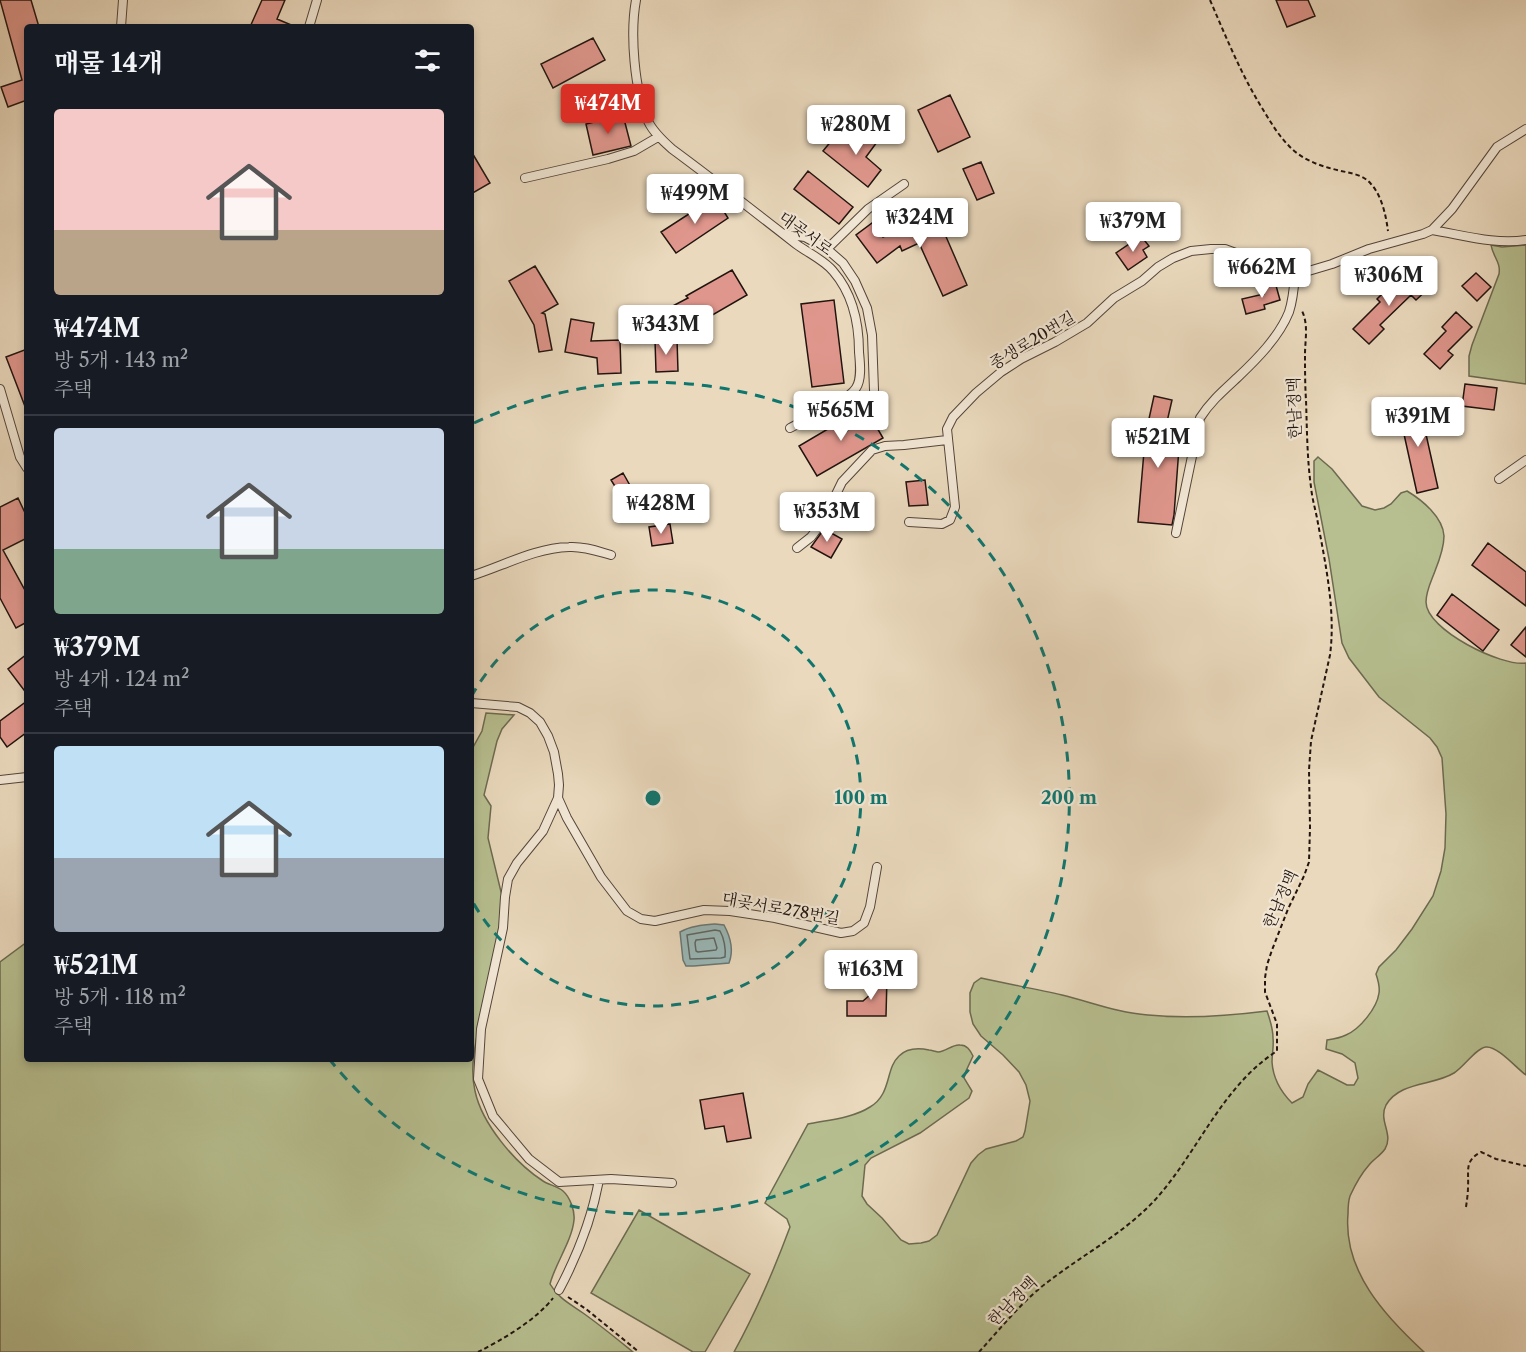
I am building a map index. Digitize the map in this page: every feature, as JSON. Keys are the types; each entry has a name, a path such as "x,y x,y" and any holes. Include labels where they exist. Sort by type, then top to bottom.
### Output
{"lane":[{"path":"121,24 123,0"},
{"path":"310,24 317,0"},
{"name":"대곶서로","path":"636,0 633,54 648,120 658,137 832,269 854,308 858,324 860,372 857,387 846,398 790,428"},
{"path":"1176,533 1200,418 1208,406 1269,345 1283,326 1290,311 1295,275 1432,230 1452,209 1497,147 1526,129"},
{"path":"525,178 634,151 658,137"},
{"path":"827,249 867,209 904,184"},
{"path":"1432,230 1489,241 1526,240"},
{"path":"784,234 805,237 827,249 843,263 855,280 867,308 872,335 874,390"},
{"name":"종생로20번길","path":"909,522 942,524 950,520 955,507 947,429 953,417 976,393 1021,359 1056,342 1087,323 1114,298 1158,267 1191,251 1225,249 1295,275"},
{"path":"0,389 20,457 24,463"},
{"path":"797,548 811,537 823,521 842,482 872,450 885,446 947,440"},
{"path":"1499,479 1526,460"},
{"path":"474,575 550,549 571,546 611,555"},
{"name":"대곶서로278번길","path":"474,703 518,707 530,713 540,722 554,752 559,785 558,798 543,831 517,863 508,879 503,928 482,1029 478,1080 493,1116 529,1159 559,1182 611,1179 672,1183"},
{"path":"0,780 24,777"},
{"name":"대곶서로278번길","path":"558,798 576,836 601,877 627,911 641,919 655,921 704,910 730,910 841,933 853,931 864,923 870,907 877,867"},
{"path":"559,1290 572,1266 595,1202 599,1180"}],"path":[{"path":"1210,0 1248,86 1278,133 1290,147 1310,161 1334,170 1350,172 1363,177 1371,184 1379,196 1389,230 1388,243"},
{"name":"한남정맥","path":"979,1352 1030,1296 1132,1222 1154,1201 1191,1154 1228,1096 1244,1077 1266,1057 1277,1051 1277,1024 1265,992 1265,978 1272,950 1309,862 1311,741 1332,643 1327,580 1308,462 1305,322 1304,314 1293,298"},
{"path":"1466,1207 1468,1165 1473,1156 1481,1152 1496,1159 1526,1166"},
{"path":"478,1352 519,1328 549,1303 559,1290 639,1352"}],"green space":[{"path":"1491,245 1502,247 1526,245 1526,384 1469,376 1469,356 1472,345 1499,274 1499,266"},
{"path":"1318,457 1332,469 1362,506 1375,510 1384,508 1401,493 1407,491 1431,510 1440,522 1444,536 1441,554 1427,594 1426,602 1429,613 1451,635 1484,653 1515,663 1526,663 1526,1075 1502,1054 1486,1047 1478,1051 1454,1073 1408,1088 1392,1097 1384,1111 1388,1138 1385,1149 1361,1176 1348,1203 1348,1235 1352,1255 1369,1291 1381,1308 1424,1352 734,1352 764,1291 790,1227 787,1219 765,1203 808,1124 848,1116 863,1111 877,1102 885,1089 895,1061 902,1053 917,1049 941,1052 960,1045 968,1048 973,1056 964,1078 972,1091 969,1098 920,1133 871,1158 865,1165 862,1196 901,1240 909,1244 921,1243 937,1235 971,1163 978,1155 986,1149 1023,1137 1030,1101 1026,1085 1019,1072 981,1036 973,1024 970,1012 970,993 974,983 981,978 1137,1014 1193,1017 1267,1011 1272,1031 1274,1074 1281,1089 1292,1103 1303,1097 1308,1084 1318,1070 1347,1085 1354,1085 1358,1078 1355,1063 1342,1054 1326,1049 1327,1040 1351,1032 1367,1017 1378,999 1379,986 1376,974 1379,967 1412,929 1433,896 1445,848 1446,814 1442,758 1437,747 1430,738 1379,697 1349,658 1342,643 1314,482 1314,461"},
{"path":"486,713 514,715 502,729 497,741 484,795 491,806 488,838 503,900 504,921 474,1058 474,746 482,731"},
{"path":"24,944 24,1062 474,1062 475,1091 492,1129 522,1164 545,1182 563,1191 571,1204 574,1216 573,1228 550,1284 565,1300 633,1352 0,1352 0,962"},
{"path":"639,1210 750,1274 705,1352 693,1352 591,1293"}],"water":[{"path":"724,925 728,934 731,943 729,963 686,966 683,960 680,932 692,927"}],"building":[{"path":"0,0 31,0 38,24 24,24 24,101 8,107 1,87 22,80"},
{"path":"262,0 285,0 277,19 289,24 251,24"},
{"path":"1276,0 1308,0 1315,16 1287,27"},
{"path":"593,38 605,60 553,88 541,64"},
{"path":"950,95 970,137 938,152 918,110"},
{"path":"623,115 631,146 593,155 586,124"},
{"path":"865,127 880,138 866,157 881,170 868,187 823,151 837,134 851,145"},
{"path":"474,156 490,183 474,192"},
{"path":"981,162 994,193 977,200 963,169"},
{"path":"808,171 853,207 839,224 794,189"},
{"path":"715,197 728,218 676,253 661,232"},
{"path":"941,211 949,230 944,232 967,285 943,296 919,243 902,251 900,246 877,263 856,235 872,223 883,237"},
{"path":"1141,236 1149,246 1143,250 1147,257 1128,270 1116,253"},
{"path":"535,266 558,304 542,313 545,314 552,350 539,352 534,325 509,281"},
{"path":"732,270 747,295 695,325 698,330 681,339 665,310"},
{"path":"1416,273 1430,287 1416,300 1411,295 1380,325 1384,329 1369,344 1353,329 1380,302 1377,299 1391,285 1397,291"},
{"path":"1476,273 1491,287 1477,301 1462,286"},
{"path":"1275,282 1280,300 1264,305 1265,309 1246,314 1242,299 1264,294 1262,286"},
{"path":"834,300 844,383 812,387 801,304"},
{"path":"1456,312 1472,327 1448,351 1453,355 1440,369 1424,354 1446,331 1442,327"},
{"path":"571,319 594,323 591,341 620,340 621,373 598,374 597,358 565,352"},
{"path":"677,339 678,371 656,372 655,340"},
{"path":"24,350 24,404 6,357"},
{"path":"1465,384 1497,388 1494,410 1462,406"},
{"path":"1154,396 1172,400 1166,426 1165,447 1179,448 1172,525 1138,522 1146,428"},
{"path":"1419,403 1438,488 1417,493 1398,407"},
{"path":"865,407 883,438 817,476 799,446"},
{"path":"623,473 632,489 621,496 611,480"},
{"path":"925,480 928,505 909,506 906,482"},
{"path":"18,498 24,511 24,540 3,550 24,588 24,624 16,628 0,598 0,507"},
{"path":"670,524 673,543 652,546 649,527"},
{"path":"824,529 842,539 831,558 811,547"},
{"path":"1488,543 1526,572 1526,606 1472,565"},
{"path":"1452,594 1499,630 1483,651 1437,615"},
{"path":"1526,627 1526,657 1511,645"},
{"path":"24,656 24,690 8,669"},
{"path":"24,703 24,734 7,747 0,737 0,721"},
{"path":"871,977 887,977 886,1016 847,1016 847,1001 863,1001 871,994"},
{"path":"743,1093 751,1138 727,1142 724,1126 705,1129 700,1100"}]}
